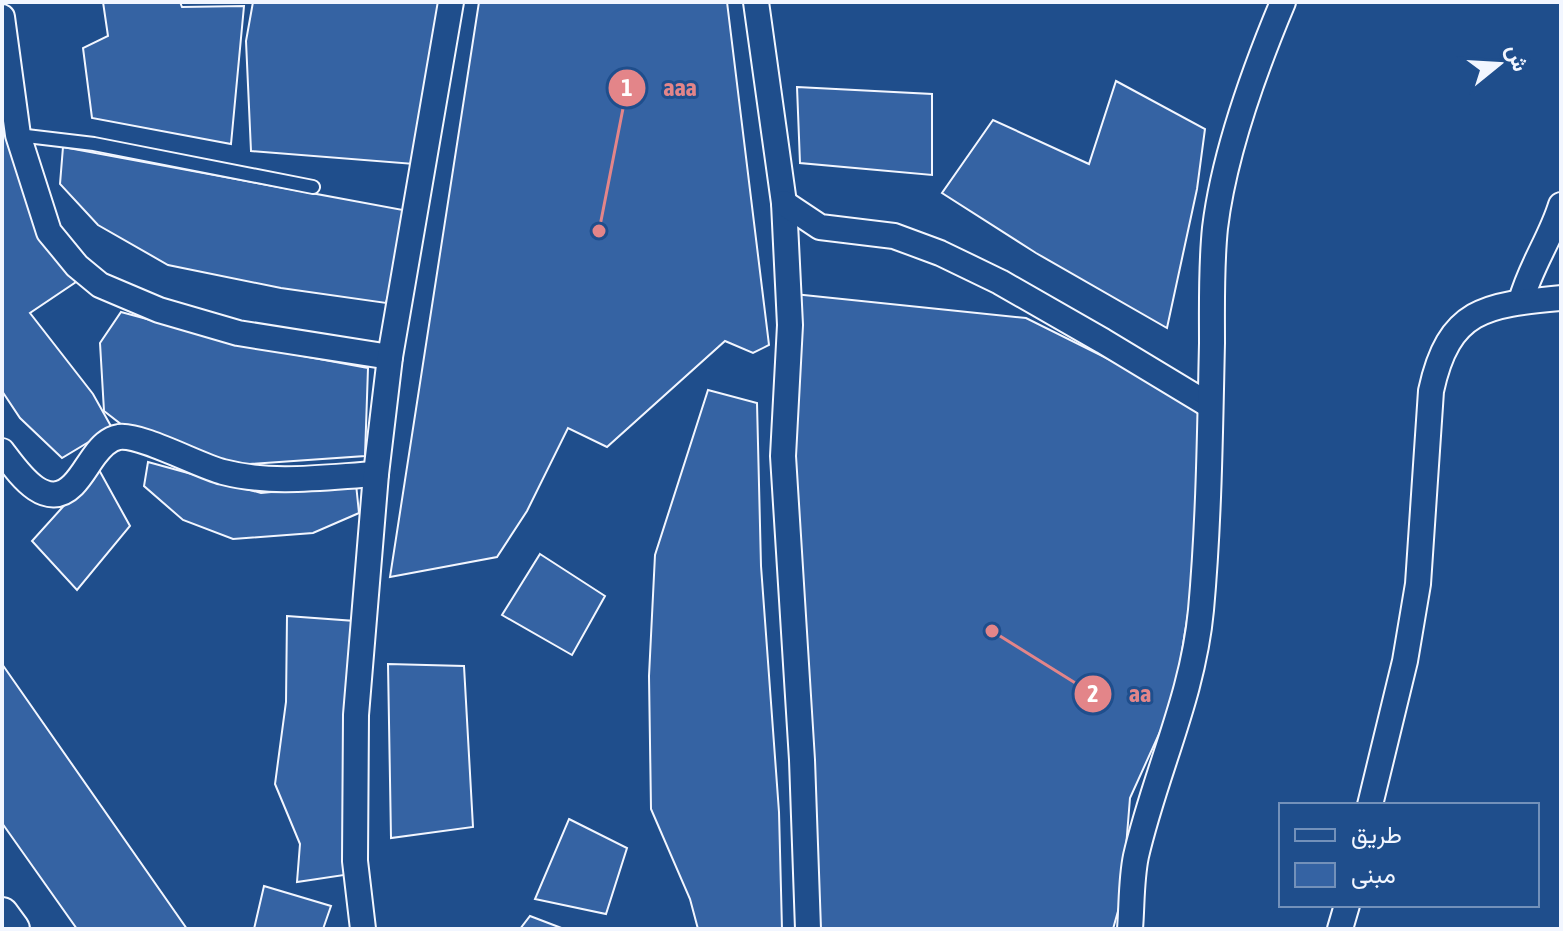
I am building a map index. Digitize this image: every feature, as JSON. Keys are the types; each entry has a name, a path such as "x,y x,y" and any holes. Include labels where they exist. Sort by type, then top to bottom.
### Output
{"street":[{"path":"363,929 355,861 356,715 376,474 390,357 451,2"},
{"path":"756,2 784,203 790,325 783,456 802,760 808,929"},
{"path":"1130,929 1135,860 1189,687 1201,611 1210,454 1211,287 1215,228 1223,182 1262,56 1283,2"},
{"path":"2,17 18,135 49,232 77,266 100,285 159,310 238,333 390,357"},
{"path":"784,203 820,227 894,236 940,253 1000,282 1209,405"},
{"path":"1521,301 1561,205"},
{"path":"1370,803 1405,661 1418,584 1431,391 1437,364 1458,329 1474,314 1489,307 1521,301 1561,298"},
{"path":"2,451 37,491 49,495 73,485 106,442 121,436 190,458 220,472 262,480 376,474"},
{"path":"1340,929 1346,907"},
{"path":"2,914 13,929"}],"lane":[{"path":"18,135 94,144 313,187"}],"building":[{"path":"103,2 180,2 182,7 244,6 231,144 92,118 83,48 108,36"},
{"path":"253,2 440,2 414,164 251,151 246,41"},
{"path":"479,2 727,2 769,345 753,353 725,341 607,447 568,428 527,511 497,557 390,577"},
{"path":"1116,81 1205,129 1197,189 1167,328 1036,253 942,193 993,120 1089,164"},
{"path":"797,87 932,94 932,175 800,163"},
{"path":"2,118 37,231 76,282 30,313 93,394 112,428 62,458 20,418 2,391"},
{"path":"63,147 403,210 402,243 386,303 281,288 168,265 98,225 60,184"},
{"path":"794,294 1026,318 1203,406 1199,545 1174,701 1130,798 1122,897 1113,929 818,929 794,561"},
{"path":"121,312 243,345 368,368 365,456 236,465 126,428 104,411 100,343"},
{"path":"708,390 757,403 761,566 779,812 782,929 698,929 690,899 651,809 649,676 655,555"},
{"path":"148,462 261,493 356,484 359,513 313,533 233,539 183,520 144,486"},
{"path":"98,468 130,526 77,590 32,541"},
{"path":"540,554 605,596 572,655 502,615"},
{"path":"287,616 355,621 351,874 297,882 300,844 275,784 286,702"},
{"path":"2,664 187,929 77,929 2,823"},
{"path":"388,664 464,666 473,827 391,838"},
{"path":"569,819 627,848 606,914 535,899"},
{"path":"264,886 331,906 323,929 254,929"},
{"path":"530,916 564,929 520,929"}],"place":[{"name":"aaa","path":"599,231"},
{"name":"aa","path":"992,631"}]}
